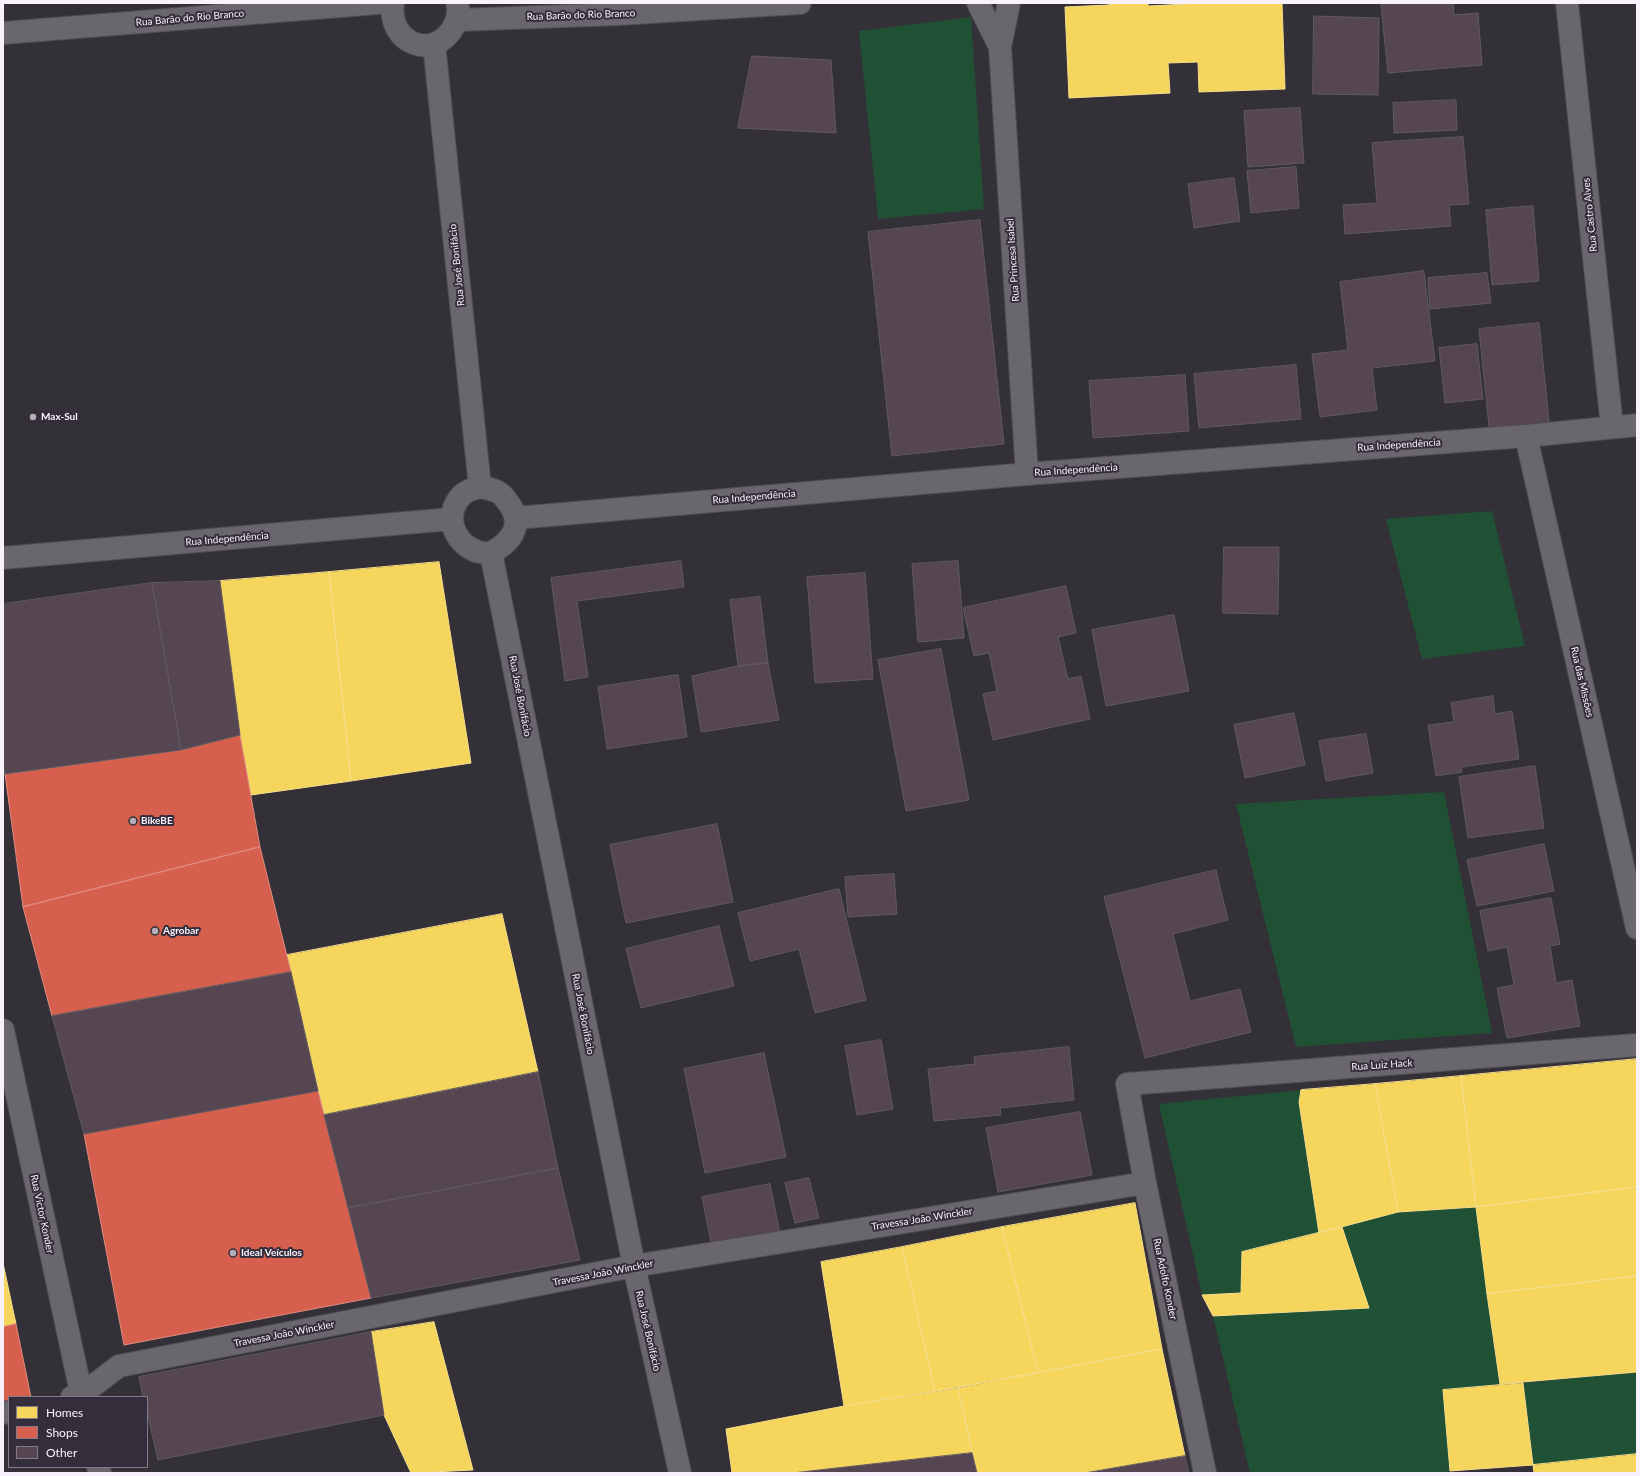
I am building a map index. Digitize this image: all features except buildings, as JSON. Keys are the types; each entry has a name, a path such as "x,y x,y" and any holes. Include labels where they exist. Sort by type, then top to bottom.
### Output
{"street":[{"name":"Rua Barão do Rio Branco","path":"3,33 378,3"},
{"path":"393,3 392,13 394,25 401,35 411,43 422,46 434,44 450,36 457,12"},
{"name":"Rua Barão do Rio Branco","path":"457,12 791,3"},
{"name":"Rua Princesa Isabel","path":"978,3 1000,47"},
{"name":"Rua Princesa Isabel","path":"1009,3 1000,47 1027,474"},
{"name":"Rua Castro Alves","path":"1567,3 1612,427"},
{"name":"Rua José Bonifácio","path":"434,44 480,487"},
{"name":"Rua Independência","path":"516,518 1027,474 1526,436 1637,425"},
{"name":"Rua das Missões","path":"1526,436 1637,928"},
{"path":"480,487 501,493 512,507 516,518 514,532 505,544 491,553 477,552 458,539 453,529 451,519 461,496 468,491 480,487"},
{"name":"Rua Independência","path":"3,558 451,519"},
{"name":"Rua José Bonifácio","path":"491,553 634,1266 680,1473"},
{"name":"Rua Victor Konder","path":"3,1030 78,1396"},
{"name":"Rua Luiz Hack","path":"1127,1084 1637,1045"},
{"name":"Rua Adolfo Konder","path":"1127,1084 1145,1183 1206,1473"},
{"name":"Travessa João Winckler","path":"78,1396 119,1366 634,1266 1145,1183"}],"green space":[{"path":"971,17 984,209 878,219 859,31"},
{"path":"1492,511 1525,646 1422,659 1386,519"},
{"path":"1444,792 1492,1033 1296,1047 1236,804"},
{"path":"1301,1090 1299,1102 1319,1233 1242,1252 1241,1293 1202,1295 1159,1104"},
{"path":"1476,1207 1500,1384 1443,1391 1450,1471 1434,1473 1250,1473 1213,1316 1368,1308 1342,1227 1398,1212"},
{"path":"1637,1372 1637,1454 1533,1465 1523,1383"}],"place":[{"name":"Max-Sul","path":"33,417"},
{"name":"BikeBE","path":"133,821"},
{"name":"Agrobar","path":"155,931"},
{"name":"Ideal Veículos","path":"233,1253"}]}
